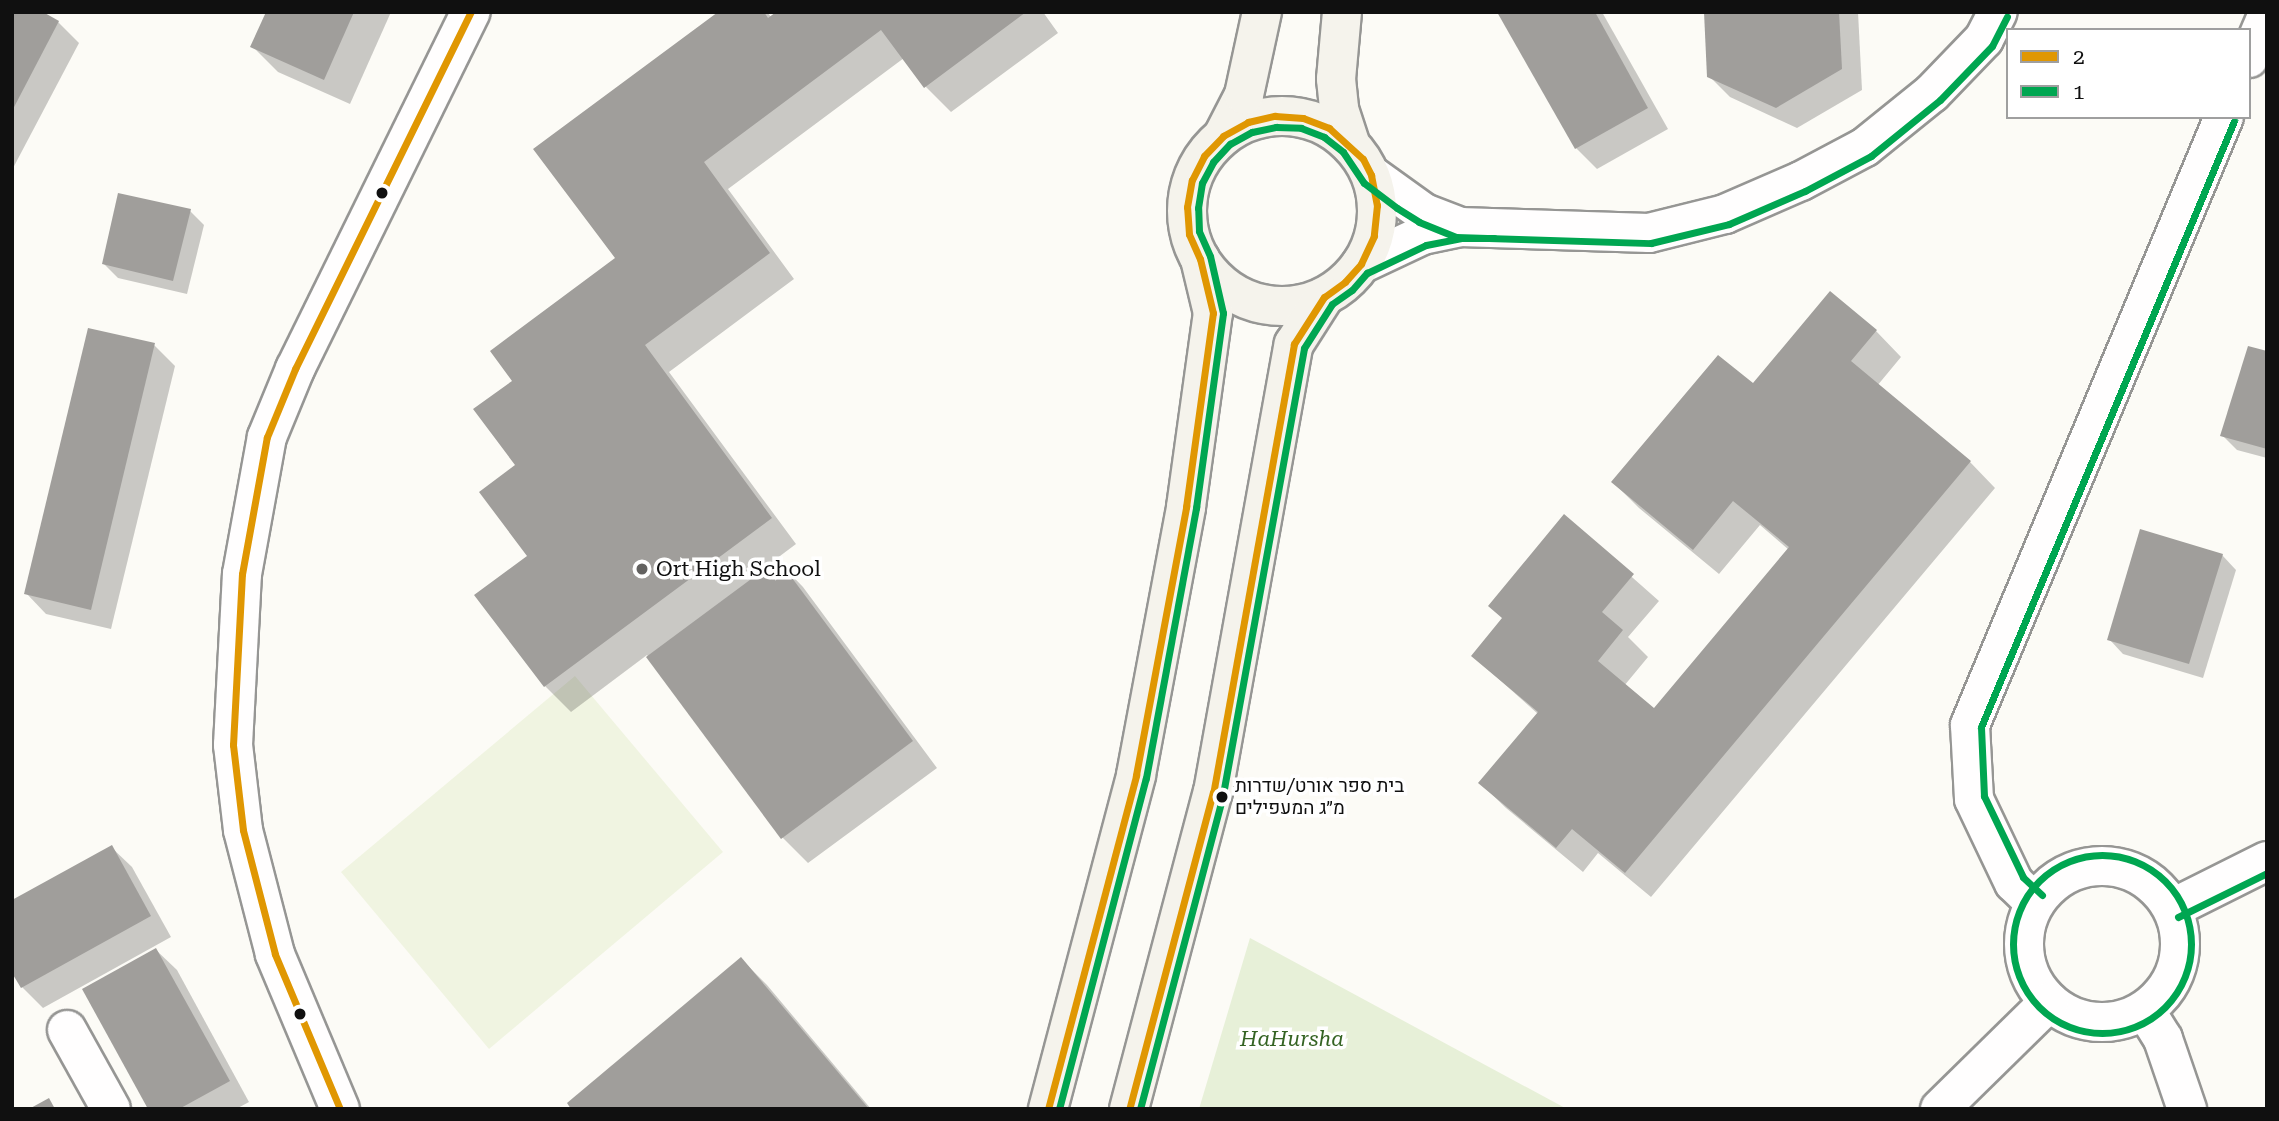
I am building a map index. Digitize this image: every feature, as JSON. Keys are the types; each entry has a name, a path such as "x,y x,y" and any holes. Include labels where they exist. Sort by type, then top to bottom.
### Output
{"main road":[{"path":"1048,1109 1136,775 1186,507 1213,313 1200,259 1189,234 1187,207 1192,180 1204,156 1223,136 1244,95 1262,12"},
{"path":"1200,259 1217,281 1250,300 1268,305 1296,304 1324,297 1345,282 1361,264 1374,236 1376,216 1361,160 1339,109 1336,79 1342,12"},
{"path":"1223,136 1248,122 1275,116 1303,118 1329,128 1361,160"},
{"path":"1129,1109 1213,792 1294,344 1324,297"}],"street":[{"path":"340,1109 275,954 243,831 233,745 242,574 267,437 295,369 471,12"},
{"path":"1361,264 1423,235 1460,227 1649,233 1726,214 1801,181 1865,147 1931,93 1984,39 1998,12"},
{"path":"2251,53 2267,16"},
{"path":"2035,903 2014,883 1974,799 1970,725 2223,119"},
{"path":"1361,160 1424,213 1460,227"},
{"path":"2173,908 2267,861"},
{"path":"2106,865 2127,869 2146,878 2161,891 2173,908 2181,946 2178,964 2160,998 2145,1010 2126,1019 2085,1021 2066,1014 2049,1002 2035,985 2026,965 2024,944 2027,922 2035,903 2048,886 2066,874 2085,866 2106,865"},
{"path":"1940,1109 2049,1002"},
{"path":"2145,1010 2163,1039 2186,1109"},
{"path":"66,1030 111,1109"}],"green space":[{"path":"575,676 723,852 489,1049 341,872"},
{"name":"HaHursha","path":"1250,938 1567,1109 1199,1109"}],"building":[{"path":"12,12 43,12 59,21 12,111"},
{"path":"266,12 354,12 324,80 250,47"},
{"path":"718,12 764,12 768,18 776,12 1026,12 924,88 881,30 704,162 770,253 645,345 772,518 544,687 474,595 527,556 479,492 515,465 473,409 512,381 490,351 615,258 533,149"},
{"path":"1497,12 1595,12 1648,108 1575,149"},
{"path":"1704,12 1839,12 1842,69 1776,108 1707,77"},
{"path":"118,193 191,209 173,281 102,264"},
{"path":"1830,291 1877,330 1851,361 1971,461 1625,873 1572,829 1556,848 1478,783 1538,712 1471,656 1502,618 1488,606 1564,514 1634,574 1602,612 1623,630 1598,661 1654,708 1789,547 1733,501 1693,550 1611,482 1718,355 1753,383"},
{"path":"88,328 155,343 91,610 24,594"},
{"path":"2248,346 2267,351 2267,449 2220,436"},
{"path":"2140,529 2223,554 2189,664 2107,640"},
{"path":"778,559 913,741 781,839 646,657"},
{"path":"112,845 151,916 21,988 12,973 12,900"},
{"path":"156,948 230,1081 179,1109 148,1109 82,989"},
{"path":"741,957 869,1109 571,1109 567,1103"},
{"path":"49,1098 55,1109 29,1109"}],"transit line":[{"name":"2","path":"340,1109 275,954 243,830 233,745 242,574 267,437 295,369 471,12"},
{"name":"1","path":"1059,1109 1146,778 1196,508 1223,313 1210,256 1199,231 1198,208 1202,183 1213,162 1230,144 1252,132 1276,127 1301,128 1324,137 1343,152 1364,183 1397,208 1419,222 1456,237 1651,243 1729,224 1805,191 1871,156 1940,100 1992,46 2007,17"},
{"name":"2","path":"1048,1109 1136,775 1186,507 1213,313 1200,259 1189,234 1187,207 1192,180 1204,156 1223,136 1248,122 1275,116 1303,118 1329,128 1363,159 1371,175 1377,205 1374,236 1361,264 1345,282 1324,297 1294,344 1213,792 1129,1109"},
{"name":"1","path":"2042,895 2023,877 1984,796 1981,727 2234,121"},
{"name":"1","path":"1140,1109 1223,794 1304,348 1332,304 1352,290 1367,273 1426,245 1461,238 1494,238"},
{"name":"1","path":"2102,855 2136,862 2165,881 2184,910 2191,944 2184,978 2165,1007 2136,1026 2102,1033 2068,1026 2039,1007 2020,978 2013,944 2020,910 2039,881 2068,862 2102,855"},
{"name":"1","path":"2178,917 2267,873"}],"place":[{"name":"Ort High School","path":"642,569"},
{"name":"בית ספר אורט/שדרות מ״ג המעפילים","path":"1222,797"}]}
